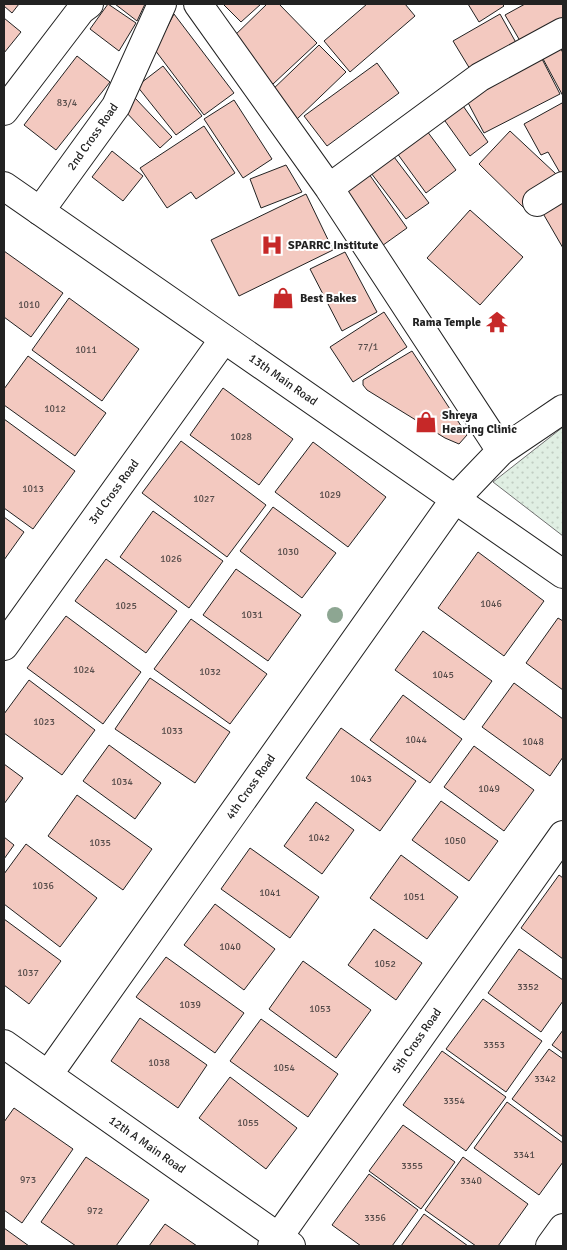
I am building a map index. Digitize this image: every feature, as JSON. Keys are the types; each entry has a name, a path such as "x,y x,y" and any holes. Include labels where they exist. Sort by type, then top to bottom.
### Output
{"street":[{"path":"4,111 81,10 88,4"},
{"name":"2nd Cross Road","path":"40,211 116,106 162,4"},
{"path":"198,4 329,188 501,451"},
{"path":"329,188 480,77 563,32"},
{"name":"13th Main Road","path":"4,186 563,574"},
{"path":"536,202 563,186"},
{"name":"3rd Cross Road","path":"4,646 224,338"},
{"name":"4th Cross Road","path":"48,1075 455,498 501,451 563,409"},
{"name":"5th Cross Road","path":"280,1243 563,835"},
{"name":"12th A Main Road","path":"4,1044 280,1243"},
{"path":"550,1246 563,1228"}],"green space":[{"path":"563,427 563,536 493,482"}],"building":[{"path":"4,4 19,4 12,13"},
{"path":"108,4 136,23 119,51 90,29"},
{"path":"115,4 145,4 137,21"},
{"path":"223,4 261,4 241,22"},
{"path":"267,4 279,4 317,43 273,84 230,40"},
{"path":"367,4 405,4 415,16 350,72 324,41"},
{"path":"468,4 502,4 504,6 479,22"},
{"path":"525,4 563,4 563,22 523,46 505,15"},
{"path":"174,14 234,93 204,115 155,50"},
{"path":"500,14 519,48 473,74 453,41"},
{"path":"4,18 21,32 4,53"},
{"path":"319,45 346,72 296,120 270,92"},
{"path":"560,47 563,53 563,96 542,57"},
{"path":"77,56 110,82 56,150 24,125"},
{"path":"541,57 560,94 484,133 465,97"},
{"path":"377,63 399,93 327,146 304,116"},
{"path":"163,66 202,116 176,135 137,86"},
{"path":"135,98 172,137 160,148 123,109"},
{"path":"234,100 272,159 243,178 204,119"},
{"path":"459,100 488,142 470,156 440,114"},
{"path":"562,103 563,178 548,152 541,155 524,124"},
{"path":"204,126 235,173 196,199 191,192 167,208 140,168"},
{"path":"424,127 456,170 426,193 394,149"},
{"path":"510,131 556,174 524,208 479,164"},
{"path":"112,151 143,176 123,201 92,177"},
{"path":"391,153 429,203 406,219 368,169"},
{"path":"286,165 302,192 261,208 250,179"},
{"path":"364,167 407,228 379,248 336,187"},
{"name":"SPARRC Institute","path":"306,194 333,250 239,296 211,240"},
{"path":"563,197 563,248 541,210"},
{"path":"470,210 523,257 480,305 427,258"},
{"path":"4,251 63,293 31,337 4,317"},
{"path":"345,252 377,312 342,331 310,269"},
{"path":"69,298 139,349 102,401 32,350"},
{"path":"384,312 407,347 353,382 330,347"},
{"path":"412,351 467,435 459,444 445,438 367,390 363,385 363,380"},
{"path":"28,356 106,413 75,456 4,405 4,389"},
{"path":"223,388 293,439 259,485 190,435"},
{"path":"4,419 75,471 33,529 4,508"},
{"path":"181,441 266,505 227,557 142,493"},
{"path":"313,442 386,497 348,547 275,492"},
{"path":"273,507 336,553 302,598 240,551"},
{"path":"153,511 223,561 189,608 120,557"},
{"path":"4,517 24,532 4,560"},
{"path":"478,552 544,601 504,656 438,608"},
{"path":"106,559 177,611 146,653 75,601"},
{"path":"236,569 301,615 268,661 203,615"},
{"path":"66,616 141,672 103,724 27,668"},
{"path":"558,618 563,621 563,690 526,663"},
{"path":"191,619 267,674 230,724 154,669"},
{"path":"423,631 492,681 464,720 395,670"},
{"path":"150,678 230,732 195,783 115,729"},
{"path":"29,680 95,730 62,775 4,733 4,714"},
{"path":"514,683 563,719 563,757 550,776 482,727"},
{"path":"403,695 462,739 430,783 370,740"},
{"path":"341,728 416,781 380,831 306,778"},
{"path":"109,745 161,783 135,819 83,781"},
{"path":"474,746 534,790 504,831 444,787"},
{"path":"4,764 23,778 4,804"},
{"path":"77,795 152,849 123,890 48,836"},
{"path":"441,801 498,841 469,881 412,840"},
{"path":"316,802 354,830 322,874 284,846"},
{"path":"4,837 14,845 4,859"},
{"path":"26,844 97,898 60,947 4,904 4,874"},
{"path":"250,848 319,897 290,938 221,889"},
{"path":"401,855 458,897 427,939 370,898"},
{"path":"559,875 563,878 563,959 521,928"},
{"path":"215,904 275,949 244,990 184,945"},
{"path":"4,919 61,961 29,1004 4,985"},
{"path":"374,929 422,963 396,1000 348,965"},
{"path":"519,949 563,980 563,1001 541,1032 488,993"},
{"path":"166,957 244,1013 215,1053 136,997"},
{"path":"303,961 371,1010 336,1058 269,1009"},
{"path":"483,999 542,1041 506,1092 446,1049"},
{"path":"140,1018 207,1065 178,1108 111,1061"},
{"path":"261,1019 338,1074 308,1117 230,1061"},
{"path":"563,1030 563,1053 552,1045"},
{"path":"549,1049 563,1059 563,1137 512,1099"},
{"path":"442,1051 506,1097 466,1151 403,1105"},
{"path":"230,1077 297,1128 266,1169 199,1118"},
{"path":"507,1102 563,1143 563,1162 539,1195 474,1148"},
{"path":"14,1108 73,1149 22,1223 4,1210 4,1122"},
{"path":"403,1125 455,1162 421,1209 369,1171"},
{"path":"86,1157 149,1200 116,1246 76,1246 41,1222"},
{"path":"463,1157 528,1204 498,1246 476,1246 425,1210"},
{"path":"369,1174 418,1210 392,1246 361,1246 332,1225"},
{"path":"424,1214 468,1246 401,1246"},
{"path":"165,1224 197,1246 149,1246"},
{"path":"4,1228 29,1246 4,1246"}],"place":[{"name":"SPARRC Institute","path":"272,245"},
{"name":"Best Bakes","path":"283,298"},
{"name":"Rama Temple","path":"497,322"},
{"name":"Shreya Hearing Clinic","path":"426,422"}]}
